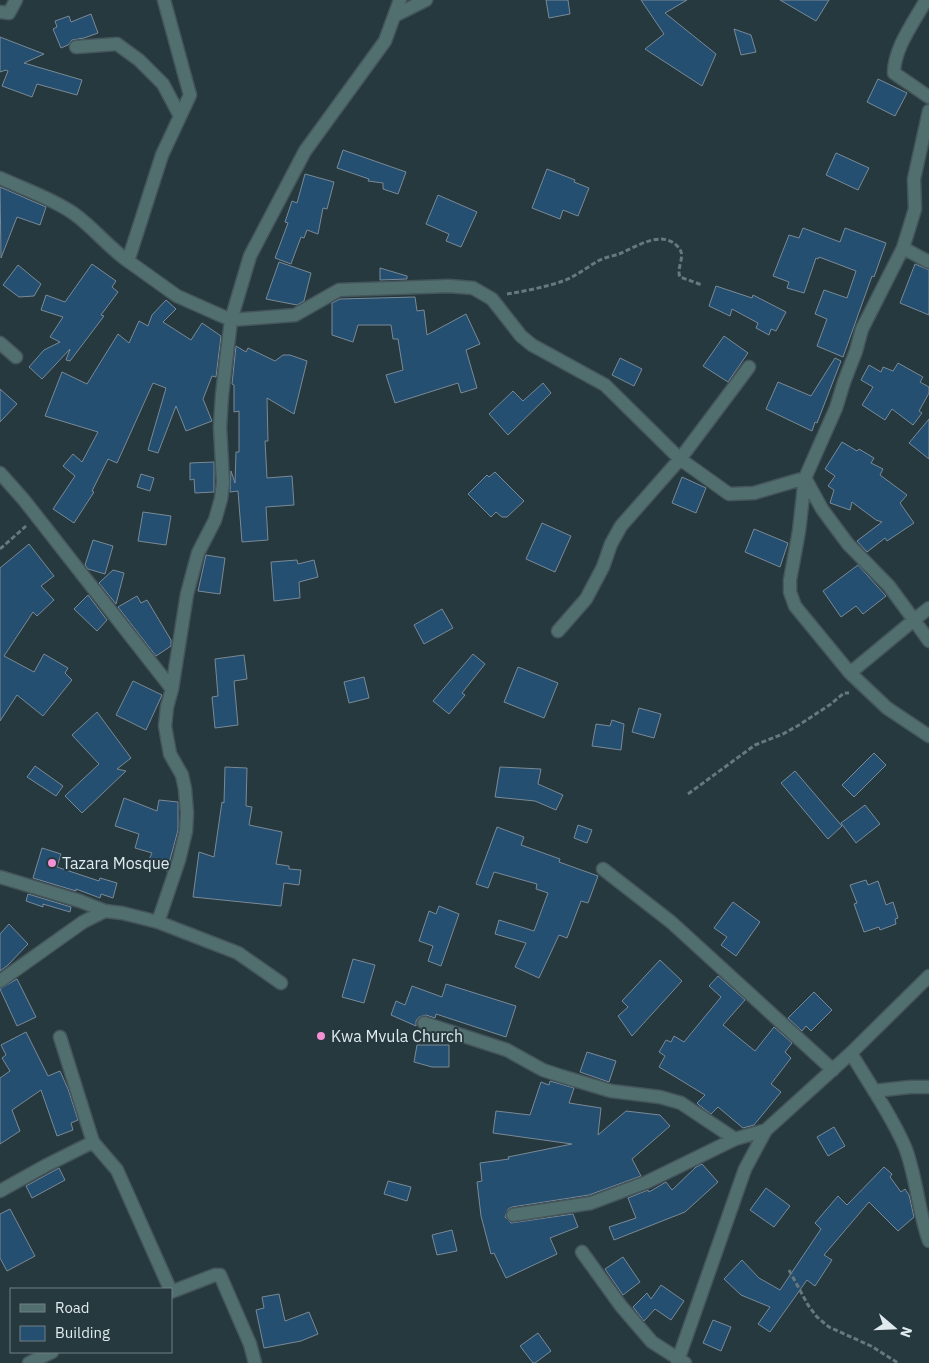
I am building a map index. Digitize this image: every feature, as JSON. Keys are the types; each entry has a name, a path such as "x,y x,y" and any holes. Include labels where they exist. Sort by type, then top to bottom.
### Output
{"street":[{"path":"0,12 9,13 16,0"},
{"path":"128,261 162,155 190,95 164,0"},
{"path":"158,922 179,860 186,831 187,814 182,775 170,754 166,726 167,707 172,689 187,594 198,553 215,520 221,499 223,483 221,411 231,320 250,256 305,150 385,40 400,0"},
{"path":"396,14 426,0"},
{"path":"926,0 901,46 894,64 894,73 929,97"},
{"path":"76,47 117,44 139,60 164,84 180,116"},
{"path":"929,111 914,179 915,209 903,248 862,329 836,408 805,478 799,531 790,580 790,592 795,606 850,673 887,708 929,736"},
{"path":"0,178 52,201 73,213 100,234 111,249 177,296 231,320 295,315 339,290 449,286 473,288 492,299 521,336 532,345 605,385 680,459 729,494 754,493 805,478"},
{"path":"903,248 929,262"},
{"path":"0,343 16,357"},
{"path":"558,631 586,598 603,567 611,544 621,526 680,459 749,367"},
{"path":"0,473 38,518 172,689"},
{"path":"805,478 822,509 848,544 889,586 929,641"},
{"path":"850,673 929,608"},
{"path":"603,869 671,922 832,1070"},
{"path":"0,877 80,901 105,911 158,922 238,953 281,983"},
{"path":"0,981 83,922 105,911"},
{"path":"582,1252 621,1306 652,1342 681,1362 745,1169 766,1130 851,1053 929,976"},
{"path":"424,1023 507,1050 543,1070 561,1076 611,1091 660,1097 681,1103 735,1139"},
{"path":"60,1036 93,1142 117,1170 169,1288"},
{"path":"851,1053 892,1122 905,1148 918,1190 929,1241"},
{"path":"874,1092 910,1087 929,1087"},
{"path":"513,1215 591,1203 647,1182 735,1139 766,1130"},
{"path":"0,1191 93,1142"},
{"path":"172,1289 220,1275 250,1344 255,1363"},
{"path":"30,1363 50,1353"}],"path":[{"path":"492,299 501,294 520,292 563,281 577,275 602,259 660,238 673,243 681,251 682,255 678,272 680,277 702,284"},
{"path":"0,549 29,523 38,518"},
{"path":"688,794 755,745 783,734 832,704 844,693 872,693"},
{"path":"789,1270 808,1305 817,1317 829,1327 871,1346 898,1363"}],"building":[{"path":"546,0 568,0 570,14 549,18"},
{"path":"641,0 687,0 665,13 716,54 702,86 645,49 664,34"},
{"path":"780,0 829,0 816,21"},
{"path":"91,14 98,33 72,40 68,45 61,48 53,29 57,27 55,21 69,16 71,22"},
{"path":"734,29 751,35 756,52 741,55"},
{"path":"0,37 44,54 24,63 82,80 77,95 37,84 32,97 2,86 8,71 0,72"},
{"path":"878,79 907,93 895,116 867,102"},
{"path":"343,150 406,172 398,194 383,189 383,183 368,181 369,179 337,168"},
{"path":"836,153 869,168 858,190 826,175"},
{"path":"547,169 575,180 574,182 589,188 578,216 563,210 560,219 532,208"},
{"path":"305,174 334,182 327,209 323,208 318,234 307,230 304,238 301,237 291,264 275,258 288,223 285,222 292,201 297,203"},
{"path":"0,187 46,207 40,225 17,217 1,258"},
{"path":"438,195 477,212 461,247 446,241 449,234 426,224"},
{"path":"803,228 840,242 845,228 886,243 843,357 817,346 827,319 815,314 824,290 847,298 856,271 819,257 818,259 816,258 804,293 787,288 789,282 773,276 789,235 799,238"},
{"path":"279,262 311,273 304,301 297,305 266,299"},
{"path":"92,264 116,281 112,287 118,292 101,315 104,316 70,361 66,360 70,349 42,379 29,367 44,350 60,342 50,337 63,317 41,310 46,295 65,302"},
{"path":"915,264 929,270 929,315 900,303"},
{"path":"18,265 41,284 34,296 19,297 3,285"},
{"path":"380,268 407,276 407,279 380,280"},
{"path":"716,286 752,298 753,295 786,312 776,331 771,329 769,335 756,328 758,323 732,309 730,316 709,306"},
{"path":"415,297 417,311 424,310 427,335 466,314 480,344 466,350 477,388 461,393 458,383 395,403 386,375 403,370 398,339 393,339 391,325 358,325 353,342 332,335 332,303 340,299"},
{"path":"166,300 176,309 163,322 191,340 202,323 221,336 216,377 212,376 203,399 212,421 186,431 176,406 158,453 148,450 166,388 153,383 117,463 108,459 92,491 94,492 74,523 53,509 75,476 63,466 73,454 82,462 98,432 45,416 62,372 87,384 118,334 129,343 139,321 148,326 152,315"},
{"path":"724,336 748,353 728,382 703,366"},
{"path":"236,346 246,352 248,348 275,361 283,355 290,355 307,361 294,414 267,398 268,441 265,441 267,478 292,476 294,505 266,507 268,540 242,542 238,491 230,492 231,471 235,483 236,452 239,452 239,411 234,412 234,385 232,384"},
{"path":"620,358 642,369 634,386 612,375"},
{"path":"835,358 841,361 817,423 815,422 812,431 766,409 778,382 811,396"},
{"path":"898,363 923,377 920,382 929,387 929,393 919,411 922,413 913,425 892,409 885,420 862,405 873,387 861,380 869,365 881,372 883,367 893,371"},
{"path":"543,383 551,393 508,435 489,414 513,391 523,401"},
{"path":"0,389 17,404 0,422"},
{"path":"929,419 929,459 909,443"},
{"path":"842,442 874,458 871,463 883,469 880,475 907,495 900,503 914,523 887,541 885,538 867,552 857,541 882,522 876,520 852,502 850,510 830,503 834,490 828,486 835,476 825,469"},
{"path":"214,462 214,492 195,493 194,479 190,480 190,463"},
{"path":"495,472 524,501 507,517 502,517 496,512 491,517 468,494 487,475 489,477"},
{"path":"141,474 154,478 150,491 137,487"},
{"path":"682,477 706,488 696,513 672,503"},
{"path":"143,512 171,516 166,545 138,541"},
{"path":"542,523 571,536 555,572 526,559"},
{"path":"754,529 788,543 780,567 745,552"},
{"path":"93,540 113,546 105,574 88,569 85,565"},
{"path":"29,544 54,576 41,586 54,600 37,616 33,612 4,656 34,672 44,654 68,668 65,673 72,680 43,716 17,695 0,721 0,568"},
{"path":"206,555 225,558 220,594 198,591"},
{"path":"297,560 298,564 314,560 318,577 299,582 300,598 274,601 271,562"},
{"path":"858,565 886,596 863,614 856,606 841,617 823,591"},
{"path":"113,570 124,573 116,604 99,583"},
{"path":"88,595 107,620 97,631 74,609"},
{"path":"137,596 141,603 147,600 171,640 171,646 156,656 118,607"},
{"path":"442,609 453,628 424,644 414,625"},
{"path":"473,654 485,664 462,693 465,695 449,714 433,701"},
{"path":"244,655 247,679 234,681 238,725 215,728 212,697 218,696 215,659"},
{"path":"518,667 558,683 544,718 504,702"},
{"path":"364,677 369,698 349,703 344,682"},
{"path":"133,681 162,695 146,730 116,715"},
{"path":"639,708 661,714 654,738 632,732"},
{"path":"97,712 131,758 117,769 126,771 82,813 65,796 99,764 72,735"},
{"path":"612,720 624,724 621,750 592,746 596,724 610,726"},
{"path":"874,753 886,765 854,797 842,785"},
{"path":"35,766 63,786 56,796 27,777"},
{"path":"225,767 247,768 246,806 252,807 249,825 282,832 276,864 289,866 289,869 301,870 299,885 284,883 281,906 193,897 199,852 214,857 222,802 224,803"},
{"path":"500,767 541,769 538,784 563,795 556,810 535,801 495,797"},
{"path":"795,771 842,826 828,839 781,783"},
{"path":"124,798 157,811 159,800 178,802 178,830 167,871 147,864 152,853 135,848 139,834 115,826"},
{"path":"865,805 880,824 856,843 841,823"},
{"path":"578,825 592,830 587,843 574,838"},
{"path":"497,827 524,837 521,845 560,859 559,862 598,876 588,903 581,901 567,938 559,935 539,978 515,967 526,943 495,934 499,920 534,931 548,893 536,889 537,884 494,872 488,888 476,884"},
{"path":"42,848 61,854 57,867 99,881 100,878 117,883 113,898 101,894 100,898 76,889 76,891 33,878"},
{"path":"866,880 868,885 878,881 886,905 893,902 898,918 895,919 896,924 880,930 879,927 864,932 854,904 857,903 850,885"},
{"path":"28,894 71,907 70,912 43,904 43,907 26,901"},
{"path":"733,902 760,922 736,956 721,945 727,937 714,928"},
{"path":"439,906 459,914 441,966 428,961 433,946 419,941 429,911 436,914"},
{"path":"9,924 28,944 0,971 0,934"},
{"path":"353,959 375,965 364,1003 342,997"},
{"path":"660,960 682,981 632,1036 618,1016 628,1007 622,1001"},
{"path":"718,976 745,1000 723,1025 755,1051 774,1027 792,1043 785,1052 791,1058 771,1084 781,1092 754,1125 743,1128 718,1107 711,1114 697,1103 705,1095 659,1067 665,1056 659,1052 666,1040 671,1042 674,1036 684,1042 721,997 709,986"},
{"path":"17,979 36,1017 17,1026 0,989"},
{"path":"446,984 516,1006 506,1037 436,1014 435,1018 426,1015 419,1017 416,1021 416,1026 391,1015 396,1001 405,1005 412,986 442,997"},
{"path":"814,992 832,1010 811,1031 806,1026 802,1031 788,1018"},
{"path":"26,1032 48,1076 60,1071 78,1120 71,1123 73,1130 57,1136 41,1090 12,1110 20,1131 0,1144 0,1078 10,1071 2,1058 6,1055 1,1045"},
{"path":"417,1045 449,1045 449,1067 432,1067 414,1062"},
{"path":"587,1052 616,1061 609,1082 580,1072"},
{"path":"550,1081 574,1088 569,1103 601,1108 598,1135 626,1111 660,1115 670,1126 632,1159 641,1176 589,1195 508,1209 505,1217 511,1223 573,1214 578,1227 550,1238 557,1254 506,1278 494,1253 491,1254 481,1216 477,1182 482,1181 480,1163 509,1159 508,1157 572,1144 493,1133 496,1111 530,1115 541,1082 549,1085"},
{"path":"834,1127 845,1146 828,1156 817,1137"},
{"path":"702,1164 718,1182 685,1212 614,1240 609,1227 636,1218 628,1198 648,1190 649,1192 666,1182 672,1190 696,1167"},
{"path":"884,1167 892,1174 890,1177 901,1192 905,1189 909,1195 914,1217 898,1231 869,1202 824,1255 832,1260 815,1286 807,1280 770,1332 758,1324 770,1307 741,1295 724,1279 742,1260 759,1278 780,1290 821,1229 815,1223 838,1196 847,1205"},
{"path":"59,1168 65,1180 32,1198 26,1186"},
{"path":"388,1181 411,1187 407,1201 384,1194"},
{"path":"766,1188 790,1206 774,1227 750,1210"},
{"path":"10,1209 35,1256 7,1271 0,1258 0,1214"},
{"path":"452,1230 457,1251 437,1255 432,1235"},
{"path":"623,1257 640,1282 623,1295 605,1269"},
{"path":"661,1285 684,1301 671,1320 655,1309 644,1321 633,1307 647,1293 651,1299"},
{"path":"279,1294 285,1321 309,1312 318,1334 301,1341 264,1348 256,1310 264,1308 262,1297"},
{"path":"713,1320 731,1327 721,1351 703,1343"},
{"path":"538,1333 551,1351 533,1363 520,1346"}],"place":[{"name":"Tazara Mosque","path":"52,863"},
{"name":"Kwa Mvula Church","path":"321,1036"}]}
